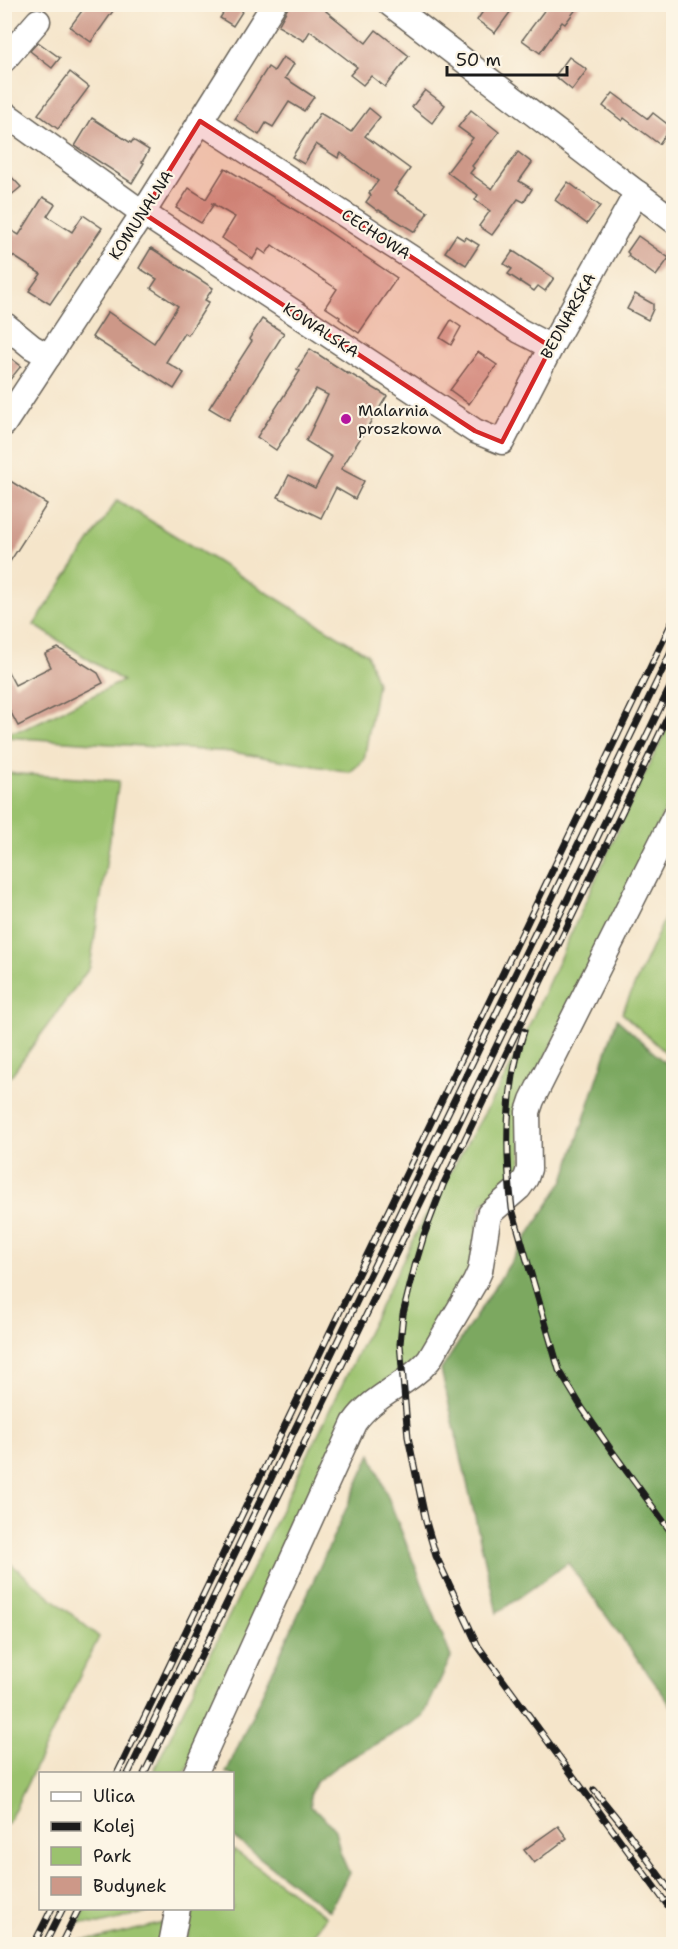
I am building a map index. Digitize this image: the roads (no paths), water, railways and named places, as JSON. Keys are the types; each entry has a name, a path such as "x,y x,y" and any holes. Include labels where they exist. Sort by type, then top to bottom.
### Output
{"street":[{"name":"KOMUNALNA","path":"4,424 143,213 274,4"},
{"path":"390,4 674,220"},
{"path":"4,60 38,21"},
{"name":"KOWALSKA","path":"4,113 143,213 475,431 502,442"},
{"name":"CECHOWA","path":"200,121 520,331 551,347"},
{"name":"BEDNARSKA","path":"502,442 551,347 638,194"},
{"path":"4,324 32,347 49,356"},
{"path":"195,1772 354,1424 374,1401 420,1371 429,1360 475,1282 480,1271 489,1214 519,1188 529,1169 528,1112 532,1100 674,817"}],"waterway":[{"path":"4,1939 18,1944"}],"railway":[{"path":"118,1772 674,618"},
{"path":"129,1772 674,646"},
{"path":"145,1772 674,679"},
{"path":"674,704 443,1185 416,1262 403,1314 400,1344 408,1437 426,1522 436,1556 478,1646 674,1914"},
{"path":"524,1031 513,1075 508,1119 508,1164 512,1209 559,1370 609,1447 674,1536"},
{"path":"594,1790 674,1896"},
{"path":"34,1944 51,1910"},
{"path":"45,1944 62,1910"},
{"path":"61,1944 78,1910"}],"place":[{"name":"Malarnia proszkowa","path":"346,419"}]}
